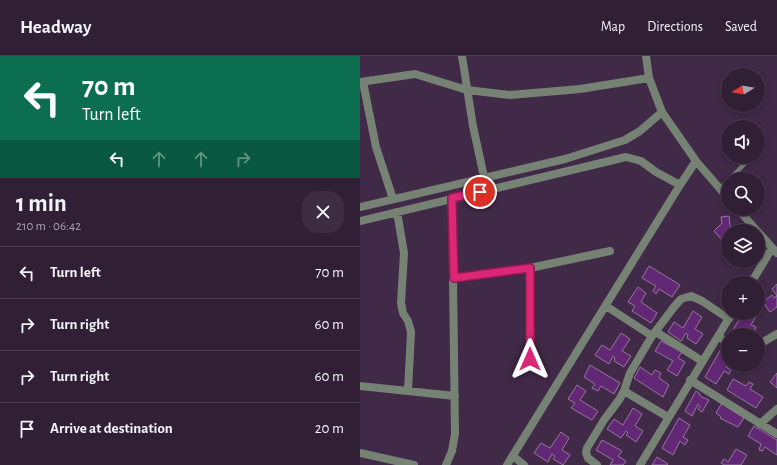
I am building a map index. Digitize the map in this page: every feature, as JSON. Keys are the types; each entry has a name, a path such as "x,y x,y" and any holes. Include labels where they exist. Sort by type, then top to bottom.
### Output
{"street":[{"path":"462,56 473,126 484,177"},
{"path":"646,56 650,78 662,112 696,161 720,189"},
{"path":"393,199 376,147 362,82 415,74 468,90 510,95 580,89 650,78"},
{"path":"360,207 564,159 625,140 640,131 662,112"},
{"path":"360,221 626,157 641,161 656,172 680,185"},
{"path":"507,465 696,161"},
{"path":"423,192 427,204"},
{"path":"446,465 452,451 455,434 452,198"},
{"path":"397,212 404,253 401,303 403,313 408,321 411,332 408,390"},
{"path":"744,216 751,224"},
{"path":"756,276 775,251 765,240"},
{"path":"454,278 530,268 610,251"},
{"path":"530,268 530,359"},
{"path":"597,465 588,458 586,453 587,448 604,420 619,400 624,391 630,373 654,334 674,307 681,299 691,296 721,311"},
{"path":"606,306 702,362"},
{"path":"640,465 728,320"},
{"path":"765,341 777,334"},
{"path":"690,380 777,434"},
{"path":"360,386 455,396"},
{"path":"624,391 668,417"},
{"path":"760,424 777,409"},
{"path":"360,455 414,465"},
{"path":"513,456 524,465"}],"lane":[{"path":"737,172 744,164"}],"building":[{"path":"729,216 730,224 721,224 721,217"},
{"path":"721,224 721,239 714,231"},
{"path":"649,266 680,285 672,297 659,289 656,294 653,291 656,286 642,278"},
{"path":"777,284 777,296 772,289"},
{"path":"638,287 646,293 641,302 657,313 651,323 632,311 635,306 628,302"},
{"path":"772,295 774,298 777,296 777,307 770,312 765,305 765,300"},
{"path":"693,311 702,317 695,329 703,334 696,344 687,338 688,335 686,333 681,341 668,332 674,322 683,328"},
{"path":"739,320 754,320 751,325 756,327 756,328 734,328"},
{"path":"621,333 630,339 622,351 631,356 624,367 614,361 615,358 613,356 609,364 595,355 602,345 610,350"},
{"path":"661,341 682,352 678,358 685,362 677,376 667,370 673,361 655,351"},
{"path":"721,349 721,372 723,372 716,384 705,377"},
{"path":"590,365 620,383 614,394 601,386 598,391 592,388 595,384 584,377"},
{"path":"640,367 652,375 655,370 661,373 659,378 669,385 663,397 634,378"},
{"path":"777,373 777,388 770,382"},
{"path":"733,379 746,386 749,382 753,384 750,389 763,397 756,408 727,390"},
{"path":"577,385 586,391 580,400 598,411 592,420 571,408 575,403 568,399"},
{"path":"696,391 700,394 700,396 709,400 702,412 698,409 700,406 698,404 692,416 685,411"},
{"path":"722,403 744,418 738,427 720,418 721,417 716,413"},
{"path":"633,408 642,414 635,426 643,431 636,442 626,435 628,433 626,431 621,438 607,429 614,419 623,425"},
{"path":"679,418 690,425 683,437 688,440 685,445 680,441 673,455 662,448"},
{"path":"754,426 777,440 777,455 765,447 762,451 759,450 761,444 748,436"},
{"path":"561,432 569,438 562,450 570,455 563,465 553,459 555,456 552,454 548,462 534,453 541,443 550,448"},
{"path":"602,440 622,451 618,456 626,461 623,465 610,465 613,460 596,450"},
{"path":"736,449 747,455 741,465 724,465 721,463 724,459 728,462"},
{"path":"657,457 668,464 652,465"}],"route":[{"path":"480,192 452,198 454,278 530,268 530,359"}]}
